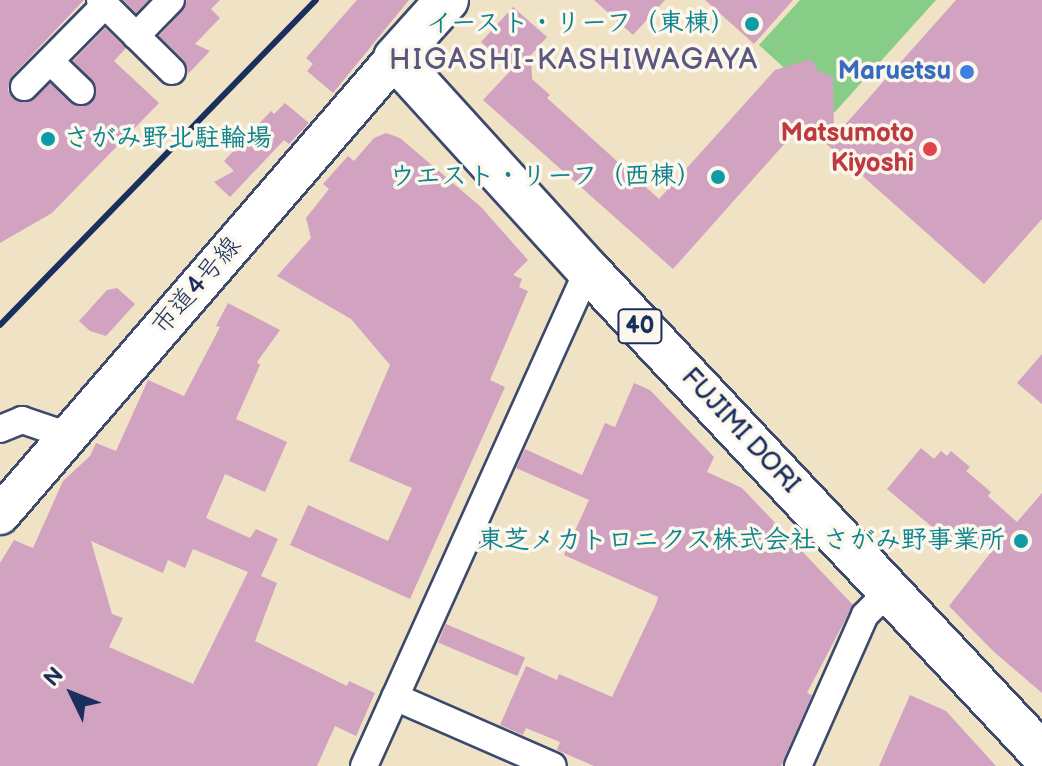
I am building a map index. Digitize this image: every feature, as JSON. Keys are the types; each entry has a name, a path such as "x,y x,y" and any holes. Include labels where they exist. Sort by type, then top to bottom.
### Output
{"main road":[{"path":"395,58 447,0"},
{"name":"FUJIMI DORI","path":"395,58 588,270 890,590 1036,735"}],"street":[{"path":"136,36 171,0"},
{"path":"24,87 102,3 172,71"},
{"name":"市道4号線","path":"0,515 395,58"},
{"path":"50,61 81,91"},
{"path":"364,766 588,270"},
{"path":"0,429 22,420 69,436"},
{"path":"798,766 865,615 890,590"},
{"path":"395,697 553,766"}],"green space":[{"path":"800,0 936,0 834,113 759,45"}],"building":[{"path":"0,0 84,0 12,76 8,90 13,99 29,102 50,83 76,106 92,103 96,86 73,61 105,28 126,48 114,61 159,103 52,213 0,243"},
{"path":"123,0 149,0 136,13"},
{"path":"187,0 220,0 211,9 220,18 195,44 210,51 188,74 184,60 159,36 182,11"},
{"path":"357,0 409,0 333,93 307,71 313,64 306,58"},
{"path":"594,0 665,0 633,35"},
{"name":"イースト・リーフ（東棟）","path":"705,0 793,0 754,44"},
{"name":"Maruetsu","path":"956,0 1042,0 1042,219 984,284 803,123 673,269 483,100 512,69 481,42 513,7 547,37 531,55 532,79 550,95 547,98 659,199 775,70 811,59 818,71 833,77 834,137"},
{"path":"285,103 309,123 289,144 284,140 230,197 214,182 234,171 224,161 271,111 274,114"},
{"path":"386,133 400,138 481,207 528,260 513,275 522,279 519,287 528,291 490,380 505,387 410,599 290,545 308,505 388,541 412,488 349,461 390,365 351,319 277,276 311,238 306,218 329,189 323,184 348,156 354,161 374,138"},
{"path":"117,288 135,304 106,336 90,331 79,321 107,290"},
{"path":"228,303 280,330 257,362 260,365 236,419 287,442 265,492 225,474 206,518 250,538 256,529 278,539 261,576 277,583 255,641 347,686 349,681 375,693 356,736 335,726 317,766 0,766 0,563 14,540 33,548 63,481 90,456 96,443 116,451 148,380 184,396 220,327 216,326","holes":["91,541 163,573 168,560 185,568 193,549 248,572 193,684 109,647 123,618 112,614"]},
{"path":"1042,354 1042,404 1017,383"},
{"path":"634,383 650,390 714,457 707,472 742,488 853,605 807,693 812,695 781,766 594,766 557,750 560,742 526,728 523,735 500,725 526,666 557,680 559,674 612,697 656,604 658,597 564,555 589,500 516,468 525,449 582,475 605,423 615,427"},
{"path":"921,448 934,459 941,451 947,456 951,451 970,467 966,471 991,492 988,496 1017,522 1042,493 1042,693 993,651 949,606 992,551 963,527 950,542 887,489"},
{"path":"446,624 525,658 517,676 438,642"},
{"path":"910,695 946,711 996,766 879,766"}],"railway":[{"path":"0,325 316,0"}],"place":[{"name":"イースト・リーフ（東棟）","path":"752,24"},
{"name":"Maruetsu","path":"967,72"},
{"name":"さがみ野北駐輪場","path":"48,139"},
{"name":"Matsumoto Kiyoshi","path":"930,149"},
{"name":"ウエスト・リーフ（西棟）","path":"718,177"},
{"name":"東芝メカトロニクス株式会社 さがみ野事業所","path":"1021,541"}],"district":[{"name":"HIGASHI-KASHIWAGAYA","path":"574,60"}]}
